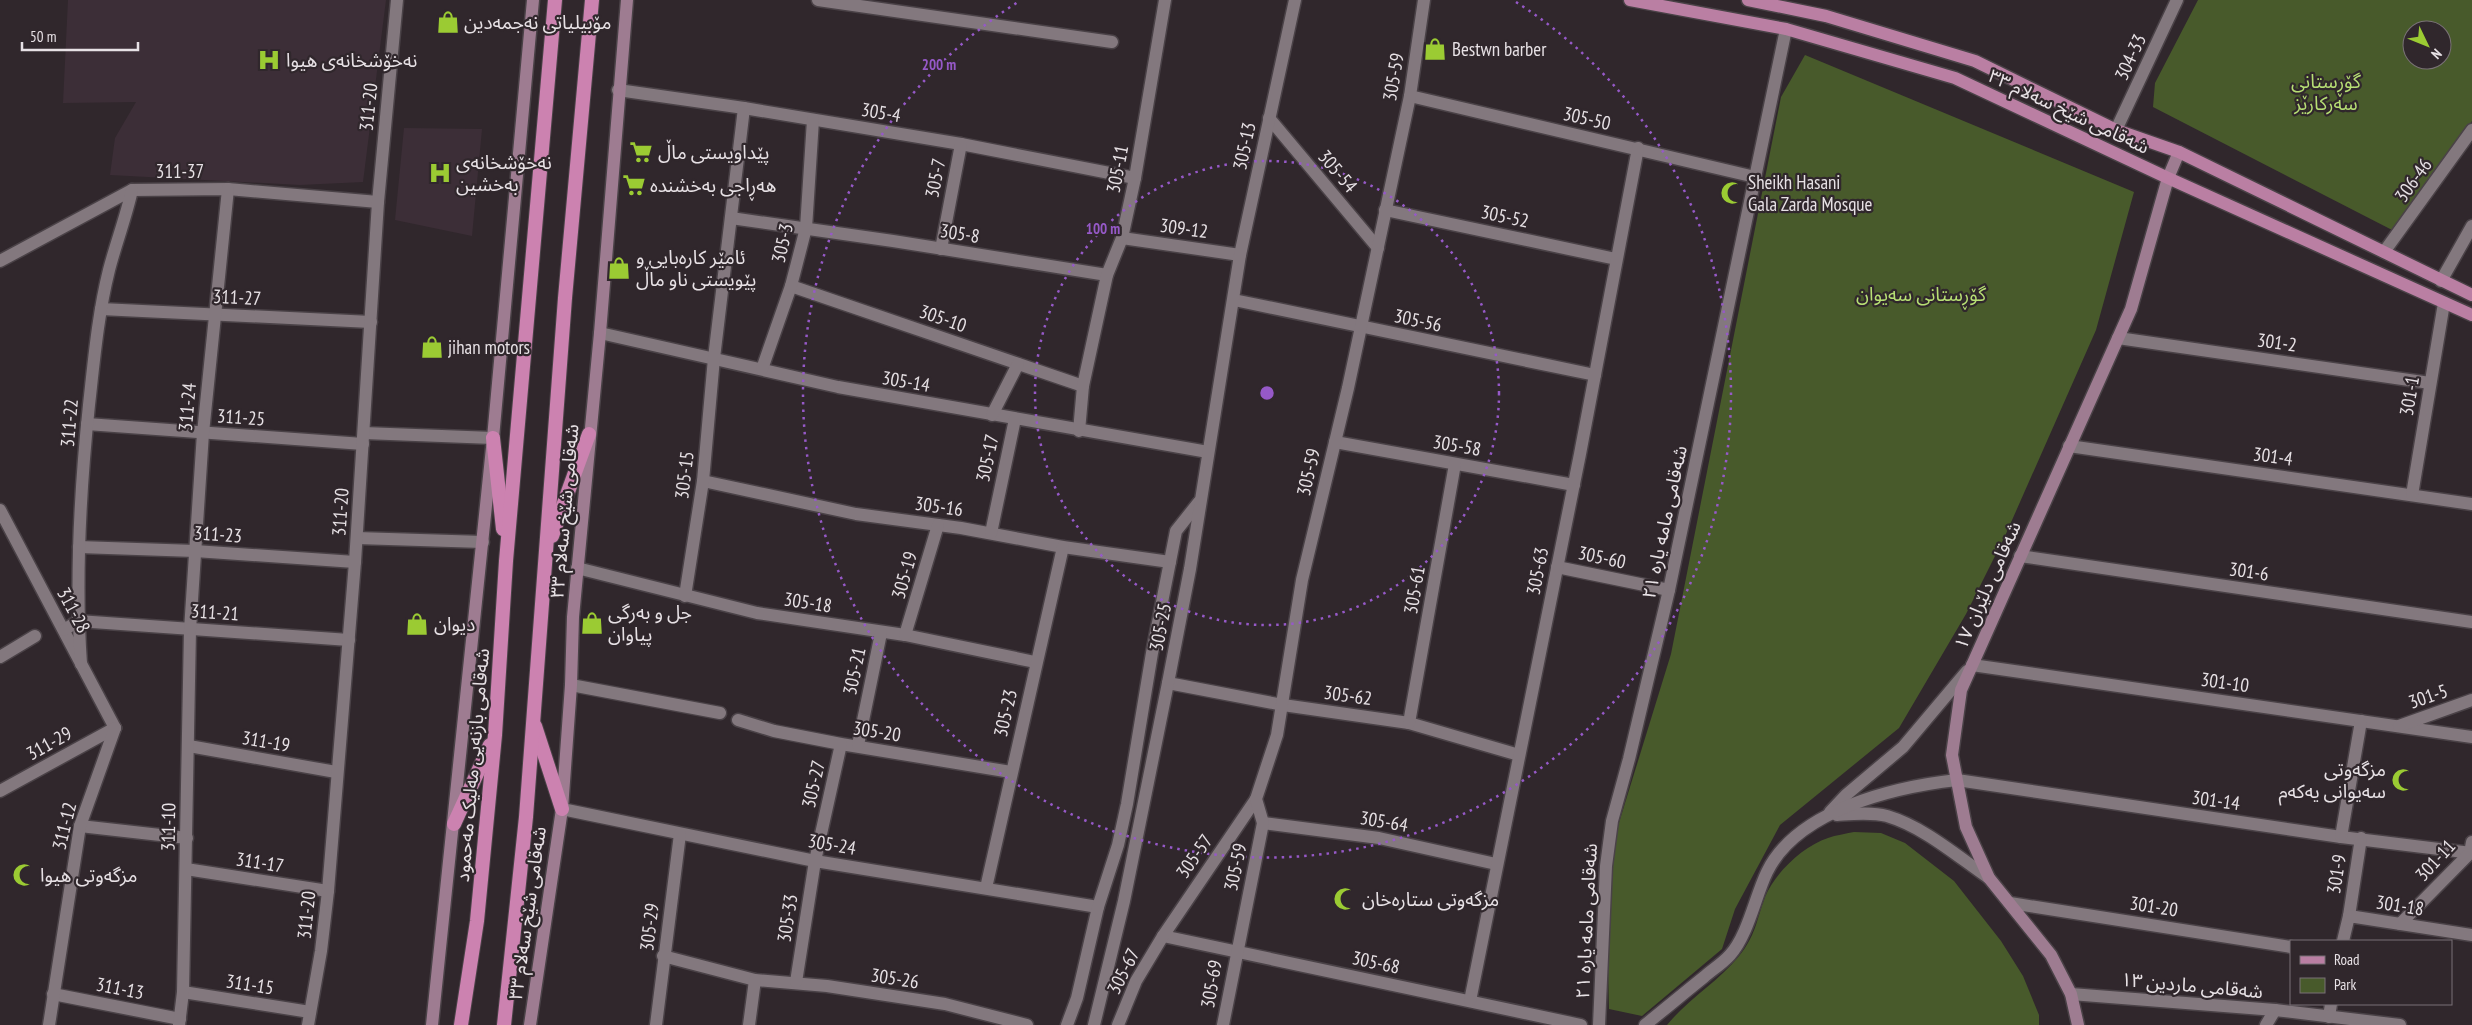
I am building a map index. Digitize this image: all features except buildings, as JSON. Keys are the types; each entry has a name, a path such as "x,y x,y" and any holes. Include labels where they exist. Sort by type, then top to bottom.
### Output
{"highway":[{"name":"شەقامی بازنەیی مەلیک مەحمود","path":"461,1025 477,921 495,735 506,561 555,0"},
{"path":"504,1025 526,817 567,278 592,0"},
{"path":"546,553 589,434"},
{"path":"493,438 506,561"},
{"path":"533,719 562,809"},
{"path":"454,824 495,735"}],"main road":[{"path":"432,1025 493,438 532,0"},
{"name":"شەقامی شێخ سەلام ٣٣","path":"530,1025 562,809 571,685 573,616 600,334 618,90 627,0"},
{"name":"شەقامی شێخ سەلام ٣٣","path":"1630,0 1786,28 1955,78 2168,178 2472,315"},
{"name":"شەقامی شێخ سەلام ٣٣","path":"1748,0 1826,16 1975,61 2116,130 2179,152 2472,295"},
{"name":"شەقامی دلێران ١٧","path":"2078,1025 2071,994 2051,955 1988,878 1966,827 1952,755 1962,690 2131,309 2168,178 2179,152"}],"street":[{"name":"311-20","path":"309,1019 328,891 336,772 357,538 378,202 397,0"},
{"path":"818,0 1112,42"},
{"name":"305-11","path":"1079,431 1084,386 1107,275 1122,238 1135,178 1164,0"},
{"name":"305-13","path":"1234,300 1240,255 1295,0"},
{"name":"305-59","path":"1236,950 1263,823 1256,799 1277,735 1302,580 1335,442 1410,96 1424,0"},
{"name":"304-33","path":"2116,130 2177,0"},
{"name":"شەقامی مامە یارە ٢١","path":"1599,1025 1606,866 1612,821 1629,759 1669,590 1786,28"},
{"name":"305-4","path":"618,90 744,108 961,144 1135,178"},
{"name":"305-50","path":"1410,96 1755,176"},
{"name":"305-15","path":"685,596 703,481 714,358 744,108"},
{"name":"305-54","path":"1269,118 1378,248"},
{"name":"305-3","path":"762,369 791,286 806,228 813,120"},
{"name":"306-46","path":"2384,252 2472,130"},
{"name":"305-7","path":"941,249 961,144"},
{"name":"305-63","path":"1470,1001 1496,864 1574,485 1638,148"},
{"name":"311-37","path":"0,261 132,190 228,189 378,202"},
{"name":"311-24","path":"190,630 203,433 228,189"},
{"name":"311-22","path":"81,664 78,621 79,547 87,424 96,335 109,270 132,190"},
{"name":"305-52","path":"1386,210 1616,259"},
{"name":"305-8","path":"732,218 1107,275"},
{"path":"2441,281 2472,226"},
{"name":"309-12","path":"1122,238 1240,255"},
{"name":"305-10","path":"791,286 1084,386"},
{"name":"305-56","path":"1234,300 1595,375"},
{"name":"305-25","path":"1094,1025 1111,959 1168,683 1234,300"},
{"name":"301-1","path":"2412,495 2444,303"},
{"name":"311-27","path":"101,309 371,322"},
{"name":"305-14","path":"600,334 838,387 1079,431 1208,452"},
{"name":"301-2","path":"2118,338 2430,383"},
{"path":"992,415 1018,364"},
{"name":"305-17","path":"990,533 1015,419"},
{"name":"311-25","path":"87,424 203,433 364,439 493,438"},
{"name":"305-58","path":"1335,442 1574,485"},
{"name":"301-4","path":"2069,446 2472,504"},
{"name":"305-61","path":"1409,723 1455,464"},
{"name":"305-16","path":"703,481 856,514 938,525 1170,562"},
{"path":"1067,1025 1077,998 1098,907 1118,845 1176,531 1201,500"},
{"name":"311-28","path":"0,510 5,530 64,630 115,728"},
{"name":"305-19","path":"906,635 938,525"},
{"path":"357,538 482,542"},
{"name":"305-23","path":"986,888 1062,546"},
{"name":"311-23","path":"79,547 195,551 355,562"},
{"name":"301-6","path":"2020,556 2472,622"},
{"name":"305-60","path":"1557,567 1669,590"},
{"name":"305-18","path":"578,568 685,596 757,612 882,633 906,635 1035,662"},
{"path":"64,630 78,621"},
{"name":"311-21","path":"78,621 349,640"},
{"name":"311-10","path":"180,1022 183,992 187,838 190,630"},
{"name":"305-21","path":"858,745 882,633"},
{"path":"0,657 36,636"},
{"path":"1645,1025 1730,955 1742,936 1768,870 1784,846 1810,825 1827,816 1846,795 1903,747 1972,665"},
{"name":"301-10","path":"1972,665 2472,737"},
{"name":"305-62","path":"1168,683 1283,705 1409,723 1519,755"},
{"path":"571,685 720,713"},
{"name":"301-5","path":"2397,726 2472,700"},
{"name":"305-20","path":"738,720 774,731 841,744 858,745 1011,772"},
{"path":"2340,837 2361,721"},
{"name":"311-29","path":"0,791 115,728"},
{"name":"311-12","path":"50,1025 53,994 80,826 115,728"},
{"name":"305-27","path":"815,860 841,744"},
{"name":"311-19","path":"189,746 336,772"},
{"name":"301-14","path":"1827,816 1884,794 1924,784 1957,780 2340,837 2471,849"},
{"name":"305-57","path":"1163,936 1256,799"},
{"name":"305-24","path":"562,809 815,860 1098,907"},
{"path":"1827,816 1860,814 1886,816 1913,827 1988,878"},
{"name":"305-64","path":"1263,823 1379,838 1496,864"},
{"path":"80,826 187,838"},
{"name":"305-29","path":"656,1025 680,834"},
{"name":"301-9","path":"2349,916 2361,838"},
{"name":"301-11","path":"2400,924 2471,849"},
{"name":"305-33","path":"796,982 815,860"},
{"name":"311-17","path":"186,869 328,891"},
{"name":"301-20","path":"2010,903 2290,946"},
{"name":"301-18","path":"2343,940 2349,916 2472,935"},
{"name":"305-68","path":"1163,936 1236,950 1581,1025"},
{"name":"305-67","path":"1118,1025 1136,981 1163,936"},
{"name":"305-69","path":"1223,1025 1236,950"},
{"name":"305-26","path":"664,956 755,980 796,982 945,1004 987,1021 1027,1025"},
{"path":"749,1025 755,980"},
{"name":"311-15","path":"183,992 309,1019"},
{"name":"311-13","path":"53,994 180,1022"},
{"name":"شەقامی ماردین ١٣","path":"2071,994 2275,1010 2330,1010 2376,1024 2400,1025"},
{"path":"2266,1025 2275,1010"}],"shaded area":[{"name":"نەخۆشخانەی هیوا","path":"68,0 386,0 363,182 300,185 110,175 115,138 136,102 63,103"},
{"path":"404,128 482,129 472,236 395,220"}],"green space":[{"name":"گۆڕستانی سەرکارێز","path":"2198,0 2472,0 2472,121 2396,232 2153,107 2155,83"},
{"name":"گۆڕستانی سەیوان","path":"1805,55 2134,192 2096,330 2005,536 1966,614 1899,728 1780,825 1735,909 1722,949 1642,1016 1609,1009 1606,886 1613,842 1671,654 1781,97"},
{"path":"1854,832 1881,833 1905,843 1954,881 2001,941 2023,976 2039,1015 2039,1025 1667,1025 1739,956 1752,934 1765,897 1776,879 1791,861 1819,842 1834,836"}],"place":[{"name":"مۆبیلیاتی نەجمەدین","path":"448,22"},
{"name":"Bestwn barber","path":"1435,49"},
{"name":"نەخۆشخانەی هیوا","path":"269,60"},
{"name":"پێداویستی ماڵ","path":"641,152"},
{"name":"نەخۆشخانەی بەخشین","path":"440,173"},
{"name":"هەڕاجی بەخشندە","path":"634,185"},
{"name":"Sheikh Hasani Gala Zarda Mosque","path":"1732,193"},
{"name":"ئامێر کارەبایی و پێویستی ناو ماڵ","path":"619,268"},
{"name":"jihan motors","path":"432,347"},
{"name":"جل و بەرگی پیاوان","path":"592,623"},
{"name":"دیوان","path":"417,624"},
{"name":"مزگەوتی سەیوانی یەکەم","path":"2403,780"},
{"name":"مزگەوتی هیوا","path":"24,875"},
{"name":"مزگەوتی ستارەخان","path":"1345,899"}]}
